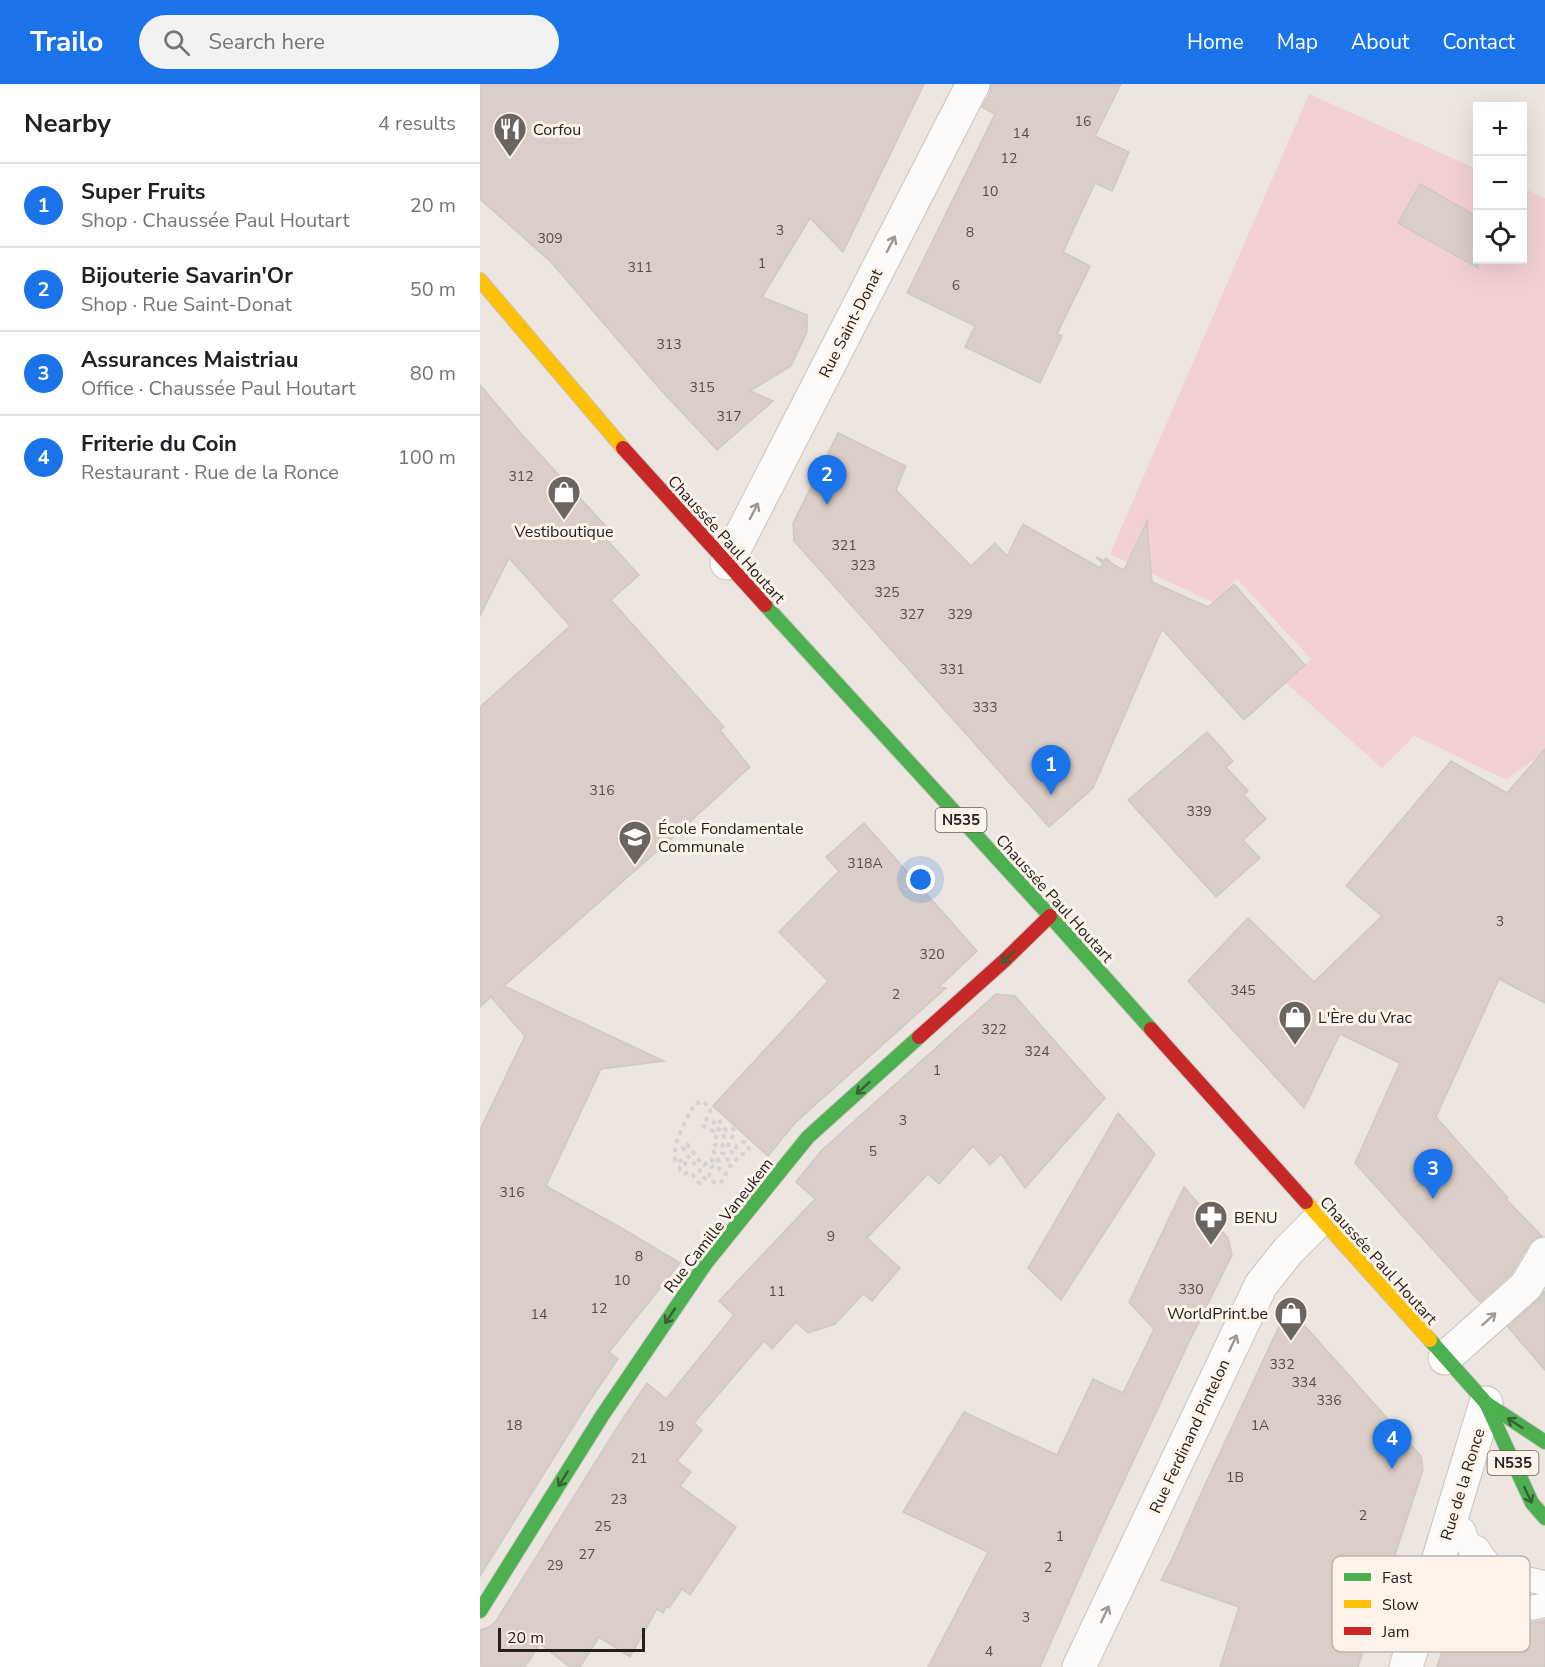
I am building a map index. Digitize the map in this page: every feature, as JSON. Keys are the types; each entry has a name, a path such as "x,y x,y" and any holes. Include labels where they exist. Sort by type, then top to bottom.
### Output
{"main road":[{"name":"Chaussée Paul Houtart","path":"480,280 635,463 1050,916 1486,1403 1545,1442"},
{"name":"Rue Camille Vaneukem","path":"480,1611 602,1416 706,1263 808,1137 1005,960 1050,916"},
{"name":"Chaussée Paul Houtart","path":"1486,1403 1532,1503 1545,1518"}],"street":[{"name":"Rue Saint-Donat","path":"727,563 973,84"},
{"name":"Rue Ferdinand Pintelon","path":"1079,1667 1261,1285 1288,1251 1320,1219"},
{"path":"1445,1358 1526,1286 1545,1254"},
{"name":"Rue de la Ronce","path":"1446,1556 1458,1522 1486,1403"},
{"name":"Rue de la Ronce","path":"1406,1667 1411,1652"}],"lane":[{"path":"1458,1522 1482,1556"},
{"path":"1458,1522 1472,1556"},
{"path":"1530,1580 1545,1583"},
{"path":"1530,1608 1545,1605"}],"path":[{"path":"704,1102 710,1109 703,1126 713,1131 713,1136 724,1137 714,1125 718,1119 726,1130 735,1131 729,1141 729,1151 734,1152 743,1142 749,1149 740,1155 731,1166 727,1165 728,1156 722,1154 722,1144 717,1143 712,1148 717,1156 719,1169 726,1173 720,1183 715,1183 709,1178 710,1169 715,1164 711,1160 704,1165 701,1163 687,1144 683,1148 685,1153 701,1172 705,1179 704,1182 699,1183 689,1172 683,1174 680,1167 685,1165 685,1160 682,1159 678,1163 675,1161 676,1144 695,1103 704,1102"}],"shaded area":[{"path":"1309,94 1473,167 1473,264 1527,264 1527,190 1545,198 1545,752 1507,779 1414,736 1382,768 1286,683 1311,659 1237,579 1212,602 1110,554"}],"building":[{"path":"480,84 924,84 843,252 810,218 762,297 807,315 807,332 791,366 750,391 773,401 717,450 660,389 551,262 480,199"},
{"path":"992,84 1121,84 1095,136 1129,152 1112,191 1095,183 1063,252 1090,266 1057,334 1062,336 1040,383 965,347 975,326 907,293 995,114 982,107"},
{"path":"1420,184 1473,214 1473,264 1478,264 1478,268 1398,223"},
{"path":"480,385 613,534 607,540 639,575 611,600 724,727 720,730 750,767 504,986 664,1061 601,1069 546,1186 680,1263 609,1352 618,1359 480,1576 480,1130 525,1036 491,997 480,1007 480,707 570,626 509,558 480,616"},
{"path":"838,433 906,466 896,490 971,566 995,543 1007,556 1023,524 1100,568 1103,564 1096,557 1104,561 1106,558 1124,570 1147,521 1152,582 1208,607 1234,584 1305,665 1244,720 1162,629 1093,788 1049,827 794,541 793,523"},
{"path":"1207,732 1233,761 1226,767 1248,791 1244,795 1266,819 1243,840 1260,858 1216,897 1128,800"},
{"path":"1545,749 1545,1003 1499,979 1436,1117 1508,1198 1506,1199 1542,1236 1535,1238 1529,1244 1511,1274 1480,1302 1355,1163 1400,1063 1340,1034 1304,1108 1188,981 1248,918 1314,982 1382,916 1346,886 1451,761 1507,793"},
{"path":"864,823 977,951 939,987 946,988 795,1123 768,1156 713,1106 828,981 779,932 839,871 826,857"},
{"path":"996,994 1015,996 1105,1098 1025,1188 1001,1154 990,1165 973,1146 939,1184 928,1174 867,1238 900,1268 872,1301 863,1294 835,1324 808,1333 796,1322 772,1349 764,1341 694,1423 702,1430 677,1461 691,1472 680,1486 736,1527 690,1595 682,1589 663,1613 657,1609 630,1657 599,1637 580,1667 570,1667 540,1644 525,1667 480,1667 480,1630 496,1621 647,1383 666,1399 734,1315 719,1301 815,1199 796,1182 822,1150"},
{"path":"1118,1113 1155,1154 1061,1300 1028,1268"},
{"path":"1184,1187 1228,1238 1232,1255 1099,1534 1040,1667 928,1667 988,1552 903,1512 964,1412 1057,1455 1093,1379 1123,1393 1154,1329 1129,1302"},
{"path":"1545,1291 1545,1370 1508,1327"},
{"path":"1288,1307 1421,1456 1423,1470 1395,1556 1332,1556 1332,1652 1363,1652 1358,1667 1220,1667 1239,1607 1161,1580"},
{"path":"1545,1620 1545,1667 1437,1667 1442,1652 1530,1652 1530,1623"}],"traffic: fast":[{"path":"765,605 1151,1029"},
{"path":"480,1611 602,1416 706,1263 808,1137 919,1037"},
{"path":"1430,1340 1486,1403 1545,1442"},
{"path":"1486,1403 1532,1503 1545,1518"}],"traffic: slow":[{"path":"480,280 623,448"},
{"path":"1306,1202 1430,1340"}],"traffic: jam":[{"path":"623,448 765,605"},
{"path":"919,1037 1050,916"},
{"path":"1151,1029 1306,1202"}],"place":[{"name":"Corfou","path":"510,158"},
{"name":"Bijouterie Savarin'Or","path":"827,505"},
{"name":"Vestiboutique","path":"564,521"},
{"name":"Super Fruits","path":"1051,795"},
{"name":"École Fondamentale Communale","path":"635,866"},
{"name":"L'Ère du Vrac","path":"1295,1046"},
{"name":"Assurances Maistriau","path":"1433,1199"},
{"name":"BENU","path":"1211,1246"},
{"name":"WorldPrint.be","path":"1291,1342"},
{"name":"Friterie du Coin","path":"1392,1469"}]}
